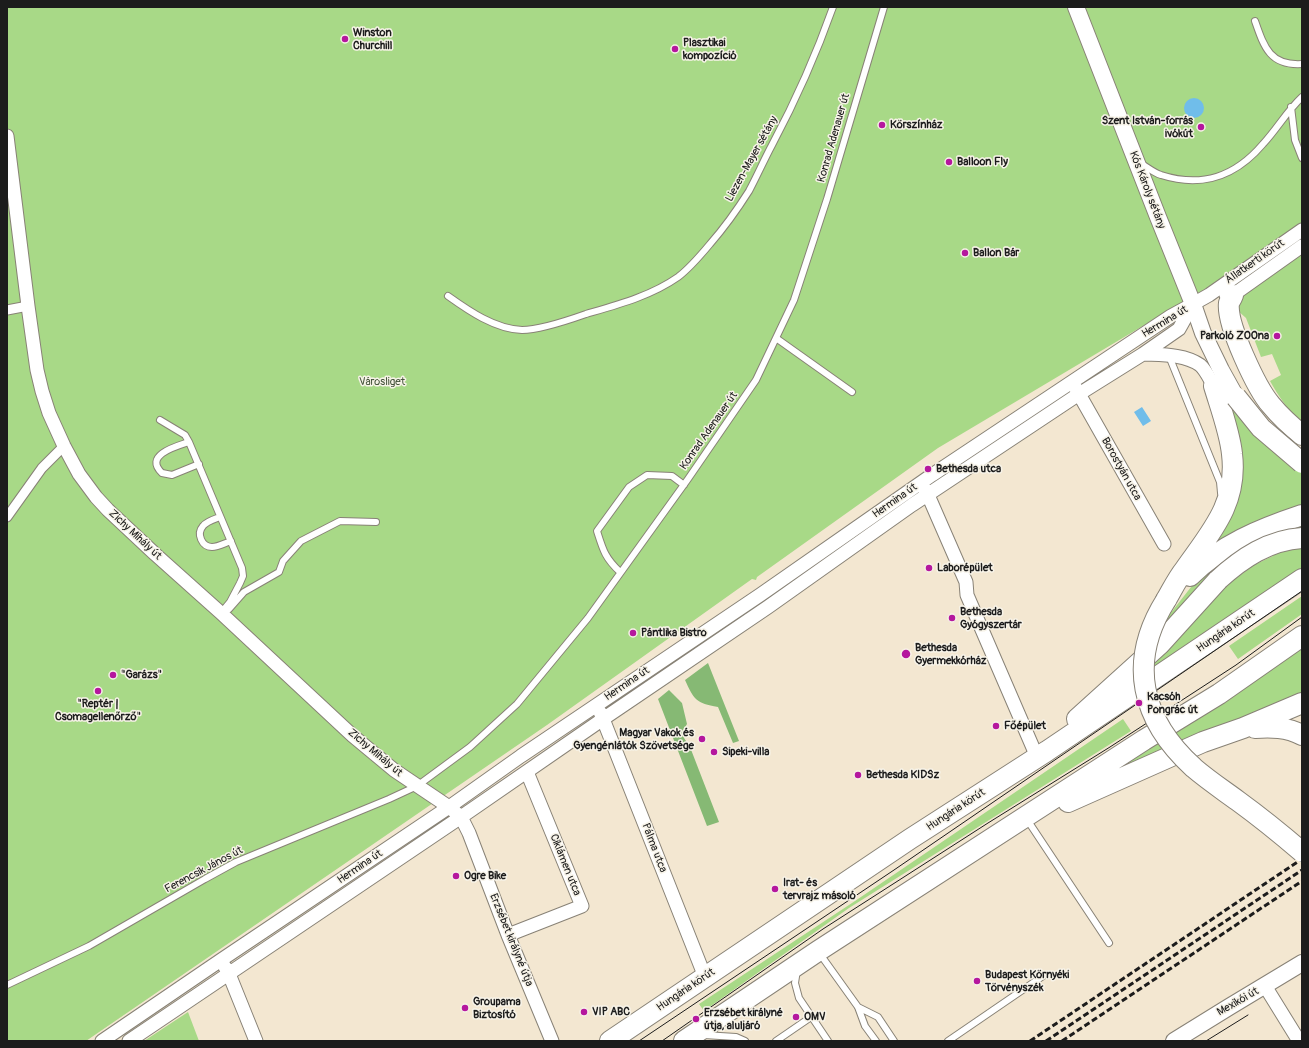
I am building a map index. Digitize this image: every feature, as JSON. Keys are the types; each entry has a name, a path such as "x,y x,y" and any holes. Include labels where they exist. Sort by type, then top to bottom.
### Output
{"main road":[{"path":"1233,295 1229,303 1231,321 1251,373 1270,405 1283,419 1302,435"},
{"path":"1214,386 1232,453 1233,470 1226,505 1220,519 1210,535 1183,570 1158,612 1146,646 1143,664 1143,682 1148,703 1157,723 1177,750 1194,768 1302,852"},
{"path":"1236,397 1261,428 1302,462"},
{"path":"1166,600 1207,560 1244,537 1278,523 1302,516"},
{"path":"1042,754 1082,714 1160,644 1218,580 1230,569 1257,550 1276,542 1302,538"},
{"name":"Hungária körút","path":"610,1041 910,839 1042,754 1302,580"},
{"path":"689,1038 797,964 1144,740 1219,694 1302,636"},
{"path":"1001,833 1126,775 1203,742 1302,704"},
{"path":"1242,728 1284,728 1302,735"}],"street":[{"name":"Kós Károly sétány","path":"1076,7 1193,304"},
{"name":"Zichy Mihály út","path":"7,136 37,370 49,413 79,474 108,510 223,614 353,736 394,770 449,807 461,817"},
{"name":"Állatkerti körút","path":"1193,304 1209,295 1302,230"},
{"name":"Állatkerti körút","path":"1209,295 1233,295 1302,246"},
{"path":"1193,304 1204,334 1236,397"},
{"name":"Hermina út","path":"129,1041 527,772 768,607 928,495 1079,394 1143,354 1179,329 1193,304"},
{"name":"Hermina út","path":"102,1041 760,595 920,483 1171,316 1193,304"},
{"path":"7,310 28,306"},
{"path":"1204,334 1205,355 1214,386"},
{"path":"1143,354 1169,355 1186,359 1201,366 1214,386"},
{"name":"Borostyán utca","path":"1072,382 1164,544"},
{"path":"7,517 42,468 64,446"},
{"path":"920,483 928,495 966,582 967,595 1042,754"},
{"path":"7,503 20,497"},
{"name":"Pálma utca","path":"596,705 603,719 705,977"},
{"name":"Ciklámen utca","path":"508,935 582,906 527,772"},
{"name":"Erzsébet királyné útja","path":"461,817 469,833 508,935 552,1041"},
{"path":"221,960 229,974 256,1041"},
{"name":"Mexikói út","path":"1174,1041 1302,963"},
{"path":"1265,986 1299,1041"}],"lane":[{"name":"Liezen-Mayer sétány","path":"448,296 464,308 502,327 524,330 567,320 624,303 661,288 679,276 700,256 717,236 749,190 789,113 820,44 833,7"},
{"name":"Konrad Adenauer út","path":"416,786 470,747 517,704 588,618 684,485 756,380 794,300 827,199 884,7"},
{"path":"1255,20 1268,52 1275,59 1292,65 1302,64"},
{"path":"1136,160 1160,175 1189,181 1218,178 1243,164 1263,145 1291,108 1302,97"},
{"path":"1291,108 1295,140 1302,158"},
{"path":"776,338 852,392"},
{"path":"1169,355 1220,482 1222,490 1220,498"},
{"path":"160,420 185,434 242,568 243,576 223,614"},
{"path":"189,442 161,453 157,461 157,467 162,473 172,475 199,464"},
{"path":"620,572 610,562 603,550 597,531 629,487 647,475 672,476 684,485"},
{"path":"220,517 203,525 200,532 201,539 205,545 212,547 231,541"},
{"path":"223,614 244,592 279,572 283,561 302,541 340,521 376,522"},
{"name":"Ferencsik János út","path":"7,985 89,946 236,862 389,799 416,786"},
{"path":"1028,821 1109,943"},
{"path":"818,951 858,1007 865,1026 876,1041"},
{"path":"797,964 795,983 799,998 828,1041"},
{"path":"948,1041 1042,976"},
{"path":"858,1007 878,1018 894,1041"},
{"path":"776,1041 811,1017"},
{"path":"689,1038 736,1037 745,1041"}],"green space":[{"name":"Városliget","path":"7,7 1302,7 1302,424 1284,404 1270,381 1281,375 1272,354 1261,357 1246,318 1210,286 938,448 757,577 756,580 752,579 547,725 86,1041 7,1041"},
{"path":"1220,384 1302,450 1302,508 1209,554 1237,497"},
{"path":"1302,523 1302,573 1118,699 1224,587 1254,565 1273,556 1283,528"},
{"path":"1230,555 1159,636 1166,619 1202,573"},
{"path":"1302,596 1302,614 1238,659 1229,646"},
{"path":"1302,646 1302,699 1103,776"},
{"path":"708,663 739,741 733,743 718,707 705,704 697,700 685,680"},
{"path":"669,690 682,703 687,724 682,732 690,747 719,822 707,826 658,699"},
{"path":"1123,719 1131,731 849,908 704,1011 699,1004 855,901"},
{"path":"188,1012 199,1041 144,1041"}],"water":[{"path":"1190,98 1198,98 1204,104 1204,112 1198,118 1190,118 1184,112 1184,104"},
{"path":"1142,407 1151,421 1143,426 1134,412"}],"tram line":[{"path":"639,1041 894,870 1302,591"},
{"path":"662,1041 823,929 1110,747 1236,665 1302,617"},
{"path":"1206,1041 1248,1015"}],"railway":[{"path":"1030,1041 1302,859"},
{"path":"1046,1041 1302,870"},
{"path":"1062,1041 1302,881"}],"place":[{"name":"Winston Churchill","path":"345,39"},
{"name":"Plasztikai kompozíció","path":"675,49"},
{"name":"Körszínház","path":"882,125"},
{"name":"Szent István-forrás ivókút","path":"1201,127"},
{"name":"Balloon Fly","path":"949,162"},
{"name":"Ballon Bár","path":"965,253"},
{"name":"Parkoló ZOOna","path":"1277,336"},
{"name":"Bethesda utca","path":"928,469"},
{"name":"Laborépület","path":"929,568"},
{"name":"Bethesda Gyógyszertár","path":"952,618"},
{"name":"Pántlika Bistro","path":"633,633"},
{"name":"Bethesda Gyermekkórház","path":"906,654"},
{"name":"\"Garázs\"","path":"113,675"},
{"name":"\"Reptér | Csomagellenőrző\"","path":"98,691"},
{"name":"Kacsóh Pongrác út","path":"1139,703"},
{"name":"Főépület","path":"996,726"},
{"name":"Magyar Vakok és Gyengénlátók Szövetsége","path":"702,739"},
{"name":"Sipeki-villa","path":"714,752"},
{"name":"Bethesda KIDSz","path":"858,775"},
{"name":"Ogre Bike","path":"456,876"},
{"name":"Irat- és tervrajz másoló","path":"775,889"},
{"name":"Budapest Környéki Törvényszék","path":"977,981"},
{"name":"Groupama Biztosító","path":"465,1008"},
{"name":"VIP ABC","path":"584,1012"},
{"name":"OMV","path":"796,1017"},
{"name":"Erzsébet királyné útja, aluljáró","path":"696,1019"}]}
